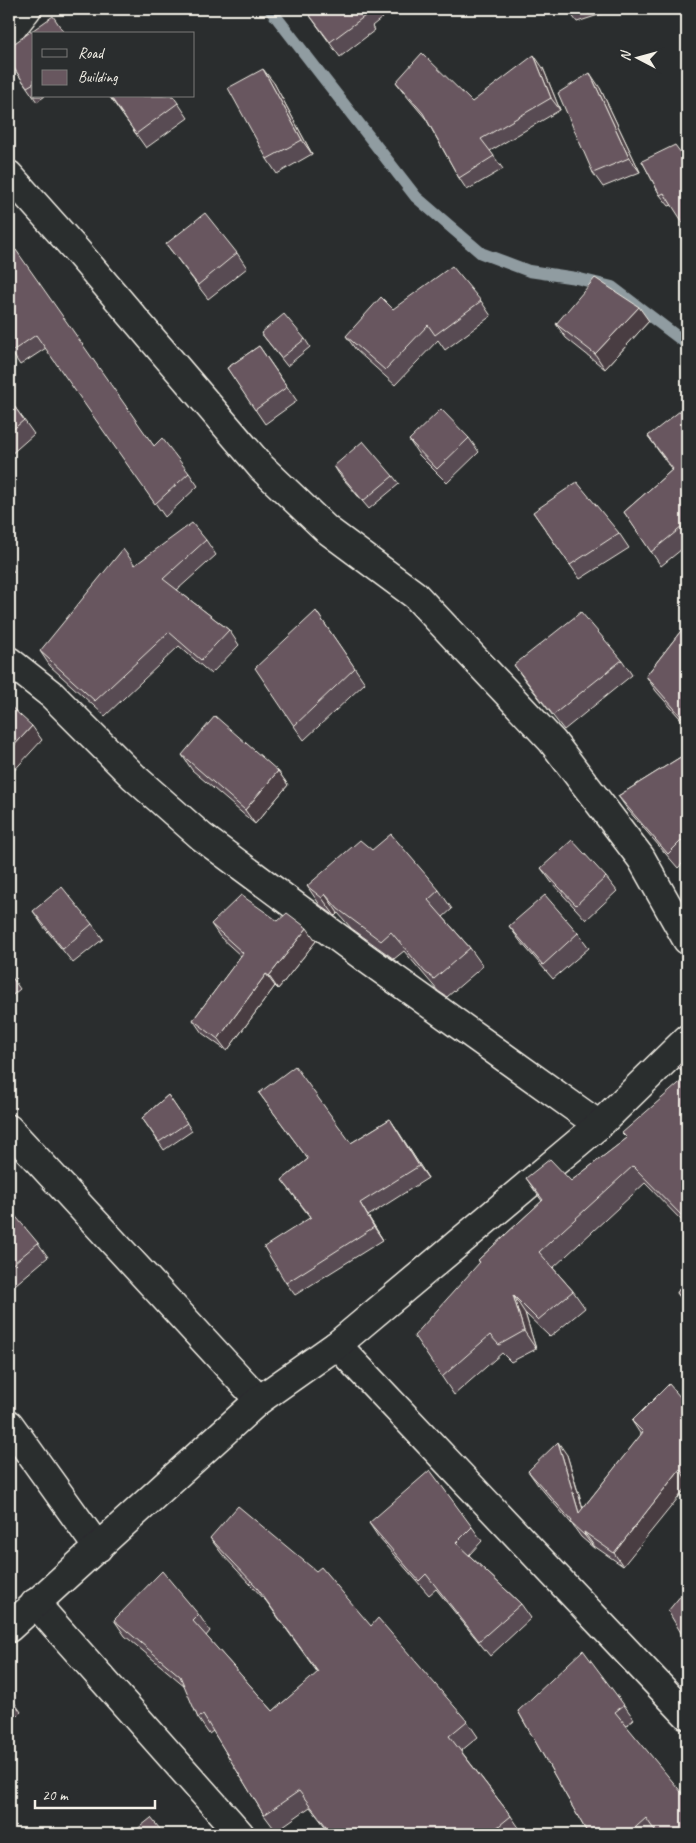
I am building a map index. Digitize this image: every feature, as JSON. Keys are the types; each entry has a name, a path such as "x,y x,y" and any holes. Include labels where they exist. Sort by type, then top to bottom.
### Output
{"street":[{"path":"9,32 27,9"},
{"path":"9,175 76,250 262,468 326,529 416,595 552,741 641,858 687,940"},
{"path":"9,661 52,695 134,777 202,837 364,957 599,1125"},
{"path":"9,1628 259,1400 337,1345 599,1125 687,1039"},
{"path":"9,1129 259,1400"},
{"path":"337,1345 687,1715"},
{"path":"9,1424 98,1548"},
{"path":"35,1603 240,1834"}],"building":[{"path":"305,9 364,9 361,11 365,16 330,42"},
{"path":"571,9 589,9 571,14"},
{"path":"53,16 64,32 32,32 32,84 27,87 9,61 9,47"},
{"path":"422,53 472,102 534,55 551,98 481,139 494,156 459,178 423,113 396,82"},
{"path":"263,69 302,140 267,159 228,88"},
{"path":"590,73 629,158 593,173 558,93"},
{"path":"111,98 174,98 178,103 136,134"},
{"path":"675,145 687,161 687,229 664,193 660,195 642,161"},
{"path":"205,213 237,253 198,285 166,244"},
{"path":"16,250 154,446 162,438 189,473 155,504 36,335 11,352 9,348 9,252 11,254"},
{"path":"452,266 481,301 435,335 428,325 385,370 346,336 381,297 393,309"},
{"path":"595,278 639,307 595,354 556,324"},
{"path":"284,314 305,339 281,358 261,333"},
{"path":"259,346 287,387 255,410 227,368"},
{"path":"9,399 24,420 9,433"},
{"path":"685,407 687,410 687,523 651,552 624,512 673,469 648,436"},
{"path":"441,409 469,438 437,469 409,440"},
{"path":"363,441 393,476 363,501 334,466"},
{"path":"577,482 619,533 570,565 533,512"},
{"path":"192,523 206,540 163,579 229,630 201,660 169,632 95,701 40,651 123,549 135,565"},
{"path":"316,611 355,668 294,726 255,668"},
{"path":"581,612 622,660 553,715 514,665"},
{"path":"687,623 687,723 646,676"},
{"path":"9,705 32,726 9,751"},
{"path":"215,716 278,771 245,810 182,755"},
{"path":"687,753 687,835 668,854 618,796"},
{"path":"391,834 439,890 428,900 470,948 434,979 425,972 391,932 381,941 338,909 325,894 322,898 307,886 360,840 372,850"},
{"path":"572,840 606,877 576,905 541,868"},
{"path":"62,887 92,924 63,949 33,911"},
{"path":"241,895 278,921 287,913 307,928 269,976 266,974 218,1039 193,1020 243,953 211,924"},
{"path":"545,895 578,933 543,965 509,926"},
{"path":"687,1058 687,1221 633,1166 539,1252 573,1291 538,1320 513,1295 524,1331 499,1345 490,1335 442,1377 414,1336 480,1262 478,1260 543,1200 526,1178 550,1159 571,1181 627,1138 622,1133 686,1077 678,1066"},
{"path":"295,1066 351,1143 390,1119 419,1166 360,1203 374,1227 286,1283 264,1247 311,1217 282,1180 308,1159 259,1093"},
{"path":"168,1095 187,1123 159,1142 142,1118"},
{"path":"12,1212 38,1243 9,1267 9,1215"},
{"path":"687,1276 687,1302 677,1293"},
{"path":"669,1384 687,1405 687,1481 680,1469 614,1553 584,1532 585,1536 571,1523 572,1521 528,1471 558,1442 579,1513 643,1432 632,1421"},
{"path":"430,1470 472,1527 456,1543 521,1604 479,1641 426,1574 419,1581 369,1523"},
{"path":"238,1506 316,1571 321,1567 371,1626 378,1618 467,1721 449,1736 511,1816 489,1834 332,1834 299,1791 264,1815 203,1715 198,1718 180,1676 114,1620 162,1571 199,1615 193,1621 273,1711 318,1672 255,1585 210,1538"},
{"path":"687,1588 687,1643 668,1611"},
{"path":"583,1650 624,1705 615,1712 687,1799 687,1834 657,1834 646,1818 628,1834 588,1834 518,1711"},
{"path":"151,1818 164,1834 131,1834"}],"waterway":[{"path":"270,9 416,197 481,253 529,271 576,278 612,287 687,344"}]}
